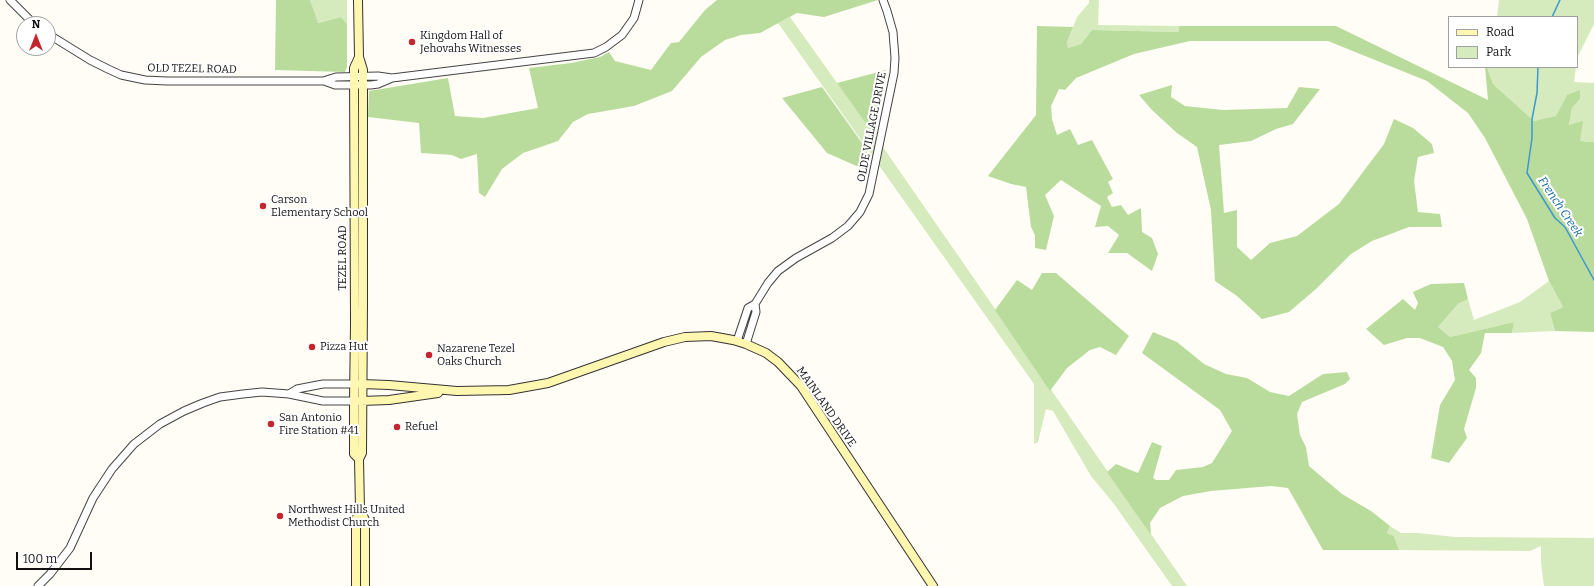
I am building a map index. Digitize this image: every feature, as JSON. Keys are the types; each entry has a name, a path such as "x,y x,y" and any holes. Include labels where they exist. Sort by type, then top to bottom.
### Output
{"main road":[{"name":"TEZEL ROAD","path":"356,586 356,520 360,509 359,459 362,453 358,401 356,323 354,68 358,57 358,0"},
{"name":"TEZEL ROAD","path":"358,57 363,68 363,304 358,384"},
{"name":"MAINLAND DRIVE","path":"358,401 389,400 457,391 509,390 548,383 664,342 686,337 711,336 737,341 766,354 778,362 801,386 933,586"},
{"name":"MAINLAND DRIVE","path":"358,384 390,384 457,391"},
{"name":"TEZEL ROAD","path":"360,509 365,520 365,586"}],"street":[{"path":"10,0 26,16"},
{"name":"OLD TEZEL ROAD","path":"56,39 108,70 135,78 167,81 323,81 336,77 354,81 363,81 378,76 392,78 594,52 606,47 622,35 634,18 639,0"},
{"name":"OLDE VILLAGE DRIVE","path":"737,341 748,308 755,304 768,283 778,271 796,258 832,238 848,226 860,212 869,194 892,82 894,65 893,32 883,0"},
{"name":"OLDE VILLAGE DRIVE","path":"746,344 756,312 755,304"},
{"path":"289,394 297,389 323,384 358,384"},
{"path":"38,586 50,574 70,548 93,498 103,481 119,460 134,444 150,431 184,411 220,397 262,392 289,394 323,401 358,401"}],"green space":[{"path":"276,0 310,0 318,23 341,17 347,24 347,67 345,72 275,70"},
{"path":"310,0 347,0 347,24 341,17 317,23"},
{"path":"717,0 878,0 824,17 797,13 760,33 741,35 725,40 701,57 672,91 634,106 588,114 573,122 558,141 523,153 502,169 485,197 479,193 477,154 461,159 452,155 421,153 419,123 368,117 369,91 448,78 455,116 483,118 538,108 529,68 571,63 600,57 609,52 615,61 651,70 671,43 679,42 705,10"},
{"path":"1089,0 1099,0 1098,25 1179,26 1179,32 1092,30 1081,44 1068,48 1067,42 1077,17 1089,3"},
{"path":"1499,0 1594,0 1594,24 1578,56 1578,16 1497,16"},
{"path":"790,17 885,150 1187,586 1172,586 1114,504 1091,476 1053,411 1046,409 1038,442 1034,444 1034,384 778,23"},
{"path":"1037,26 1073,27 1067,42 1068,48 1081,44 1092,30 1179,32 1179,26 1336,26 1488,100 1485,68 1487,68 1493,84 1534,121 1556,116 1567,95 1580,90 1580,99 1572,108 1569,125 1583,121 1580,141 1594,142 1594,332 1555,331 1550,313 1563,307 1549,281 1527,219 1485,138 1468,113 1427,81 1328,41 1190,41 1134,54 1076,78 1065,90 1059,89 1051,106 1052,119 1057,135 1070,129 1078,145 1092,140 1113,179 1108,182 1113,193 1107,197 1112,207 1121,205 1128,215 1141,208 1142,232 1152,238 1158,254 1152,271 1127,253 1108,253 1119,235 1108,226 1095,227 1101,206 1061,180 1045,195 1054,216 1046,250 1035,248 1035,235 1031,227 1026,187 1011,184 988,176 1036,115"},
{"path":"1487,68 1576,68 1574,82 1594,83 1594,142 1580,141 1569,126 1572,108 1580,99 1567,95 1556,117 1534,121 1493,84"},
{"path":"886,70 874,135 837,83"},
{"path":"1172,85 1171,97 1185,106 1223,110 1287,108 1299,87 1320,89 1293,124 1276,129 1251,141 1219,145 1224,213 1237,210 1237,247 1251,260 1270,243 1297,236 1339,204 1384,144 1394,119 1413,128 1432,144 1434,153 1418,157 1414,181 1418,212 1440,214 1442,227 1409,227 1372,241 1351,254 1316,289 1289,312 1262,319 1237,296 1215,281 1211,210 1197,147 1177,133 1152,110 1139,95"},
{"path":"822,87 867,150 865,171 827,153 782,98"},
{"path":"1042,273 1056,273 1129,336 1116,355 1100,347 1090,350 1067,368 1050,391 995,310 1017,280 1032,290"},
{"path":"1549,281 1563,307 1550,313 1555,331 1512,333 1514,322 1450,337 1438,327 1458,304 1468,299 1474,320 1520,302"},
{"path":"1464,283 1468,299 1458,304 1438,327 1450,337 1514,322 1512,333 1485,333 1481,353 1469,370 1476,378 1476,388 1464,429 1467,438 1449,463 1431,458 1440,405 1455,380 1452,361 1443,347 1420,338 1407,338 1384,345 1366,329 1403,299 1415,310 1418,303 1413,292 1431,284"},
{"path":"1153,332 1177,342 1204,364 1226,374 1247,378 1270,392 1289,396 1323,374 1347,372 1350,379 1345,384 1302,402 1297,414 1300,435 1306,447 1309,466 1342,494 1371,511 1390,526 1387,533 1394,536 1399,550 1323,550 1288,488 1271,486 1211,491 1183,496 1160,508 1150,523 1151,535 1107,472 1116,464 1138,473 1152,442 1162,446 1153,478 1156,480 1169,480 1176,470 1203,467 1212,463 1232,431 1220,410 1142,353"},
{"path":"1390,526 1401,533 1418,533 1455,537 1594,538 1594,586 1544,586 1541,563 1541,546 1530,551 1399,550 1394,536 1387,533"}],"waterway":[{"name":"French Creek","path":"1552,16 1560,0"},
{"name":"French Creek","path":"1538,68 1537,93 1532,119 1532,138 1527,173 1555,218 1565,227 1594,280"}],"place":[{"name":"Kingdom Hall of Jehovahs Witnesses","path":"412,42"},
{"name":"Carson Elementary School","path":"263,206"},
{"name":"Pizza Hut","path":"312,347"},
{"name":"Nazarene Tezel Oaks Church","path":"429,355"},
{"name":"San Antonio Fire Station #41","path":"271,424"},
{"name":"Refuel","path":"397,427"},
{"name":"Northwest Hills United Methodist Church","path":"280,516"}]}
